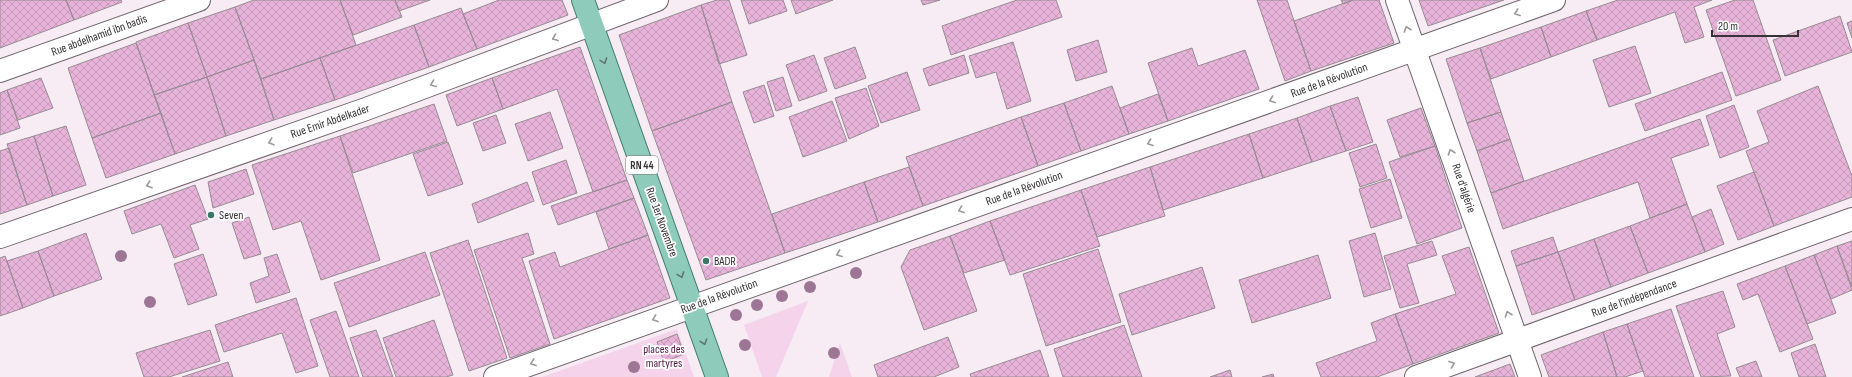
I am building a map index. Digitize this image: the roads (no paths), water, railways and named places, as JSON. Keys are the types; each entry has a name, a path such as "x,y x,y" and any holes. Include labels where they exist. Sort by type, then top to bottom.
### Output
{"main road":[{"name":"Rue 1er Novembre","path":"583,0 717,377"}],"street":[{"name":"Rue abdelhamid ibn badis","path":"0,71 199,0"},
{"name":"Rue Emir Abdelkader","path":"0,237 366,109 657,0"},
{"name":"Rue d'algérie","path":"1397,0 1530,377"},
{"name":"Rue de la Révolution","path":"495,377 1554,0"},
{"name":"Rue de l'indépendance","path":"1416,377 1852,219"}],"place":[{"name":"Seven","path":"211,215"},
{"name":"BADR","path":"706,261"}],"park label":[{"name":"places des martyres","path":"664,356"}]}
